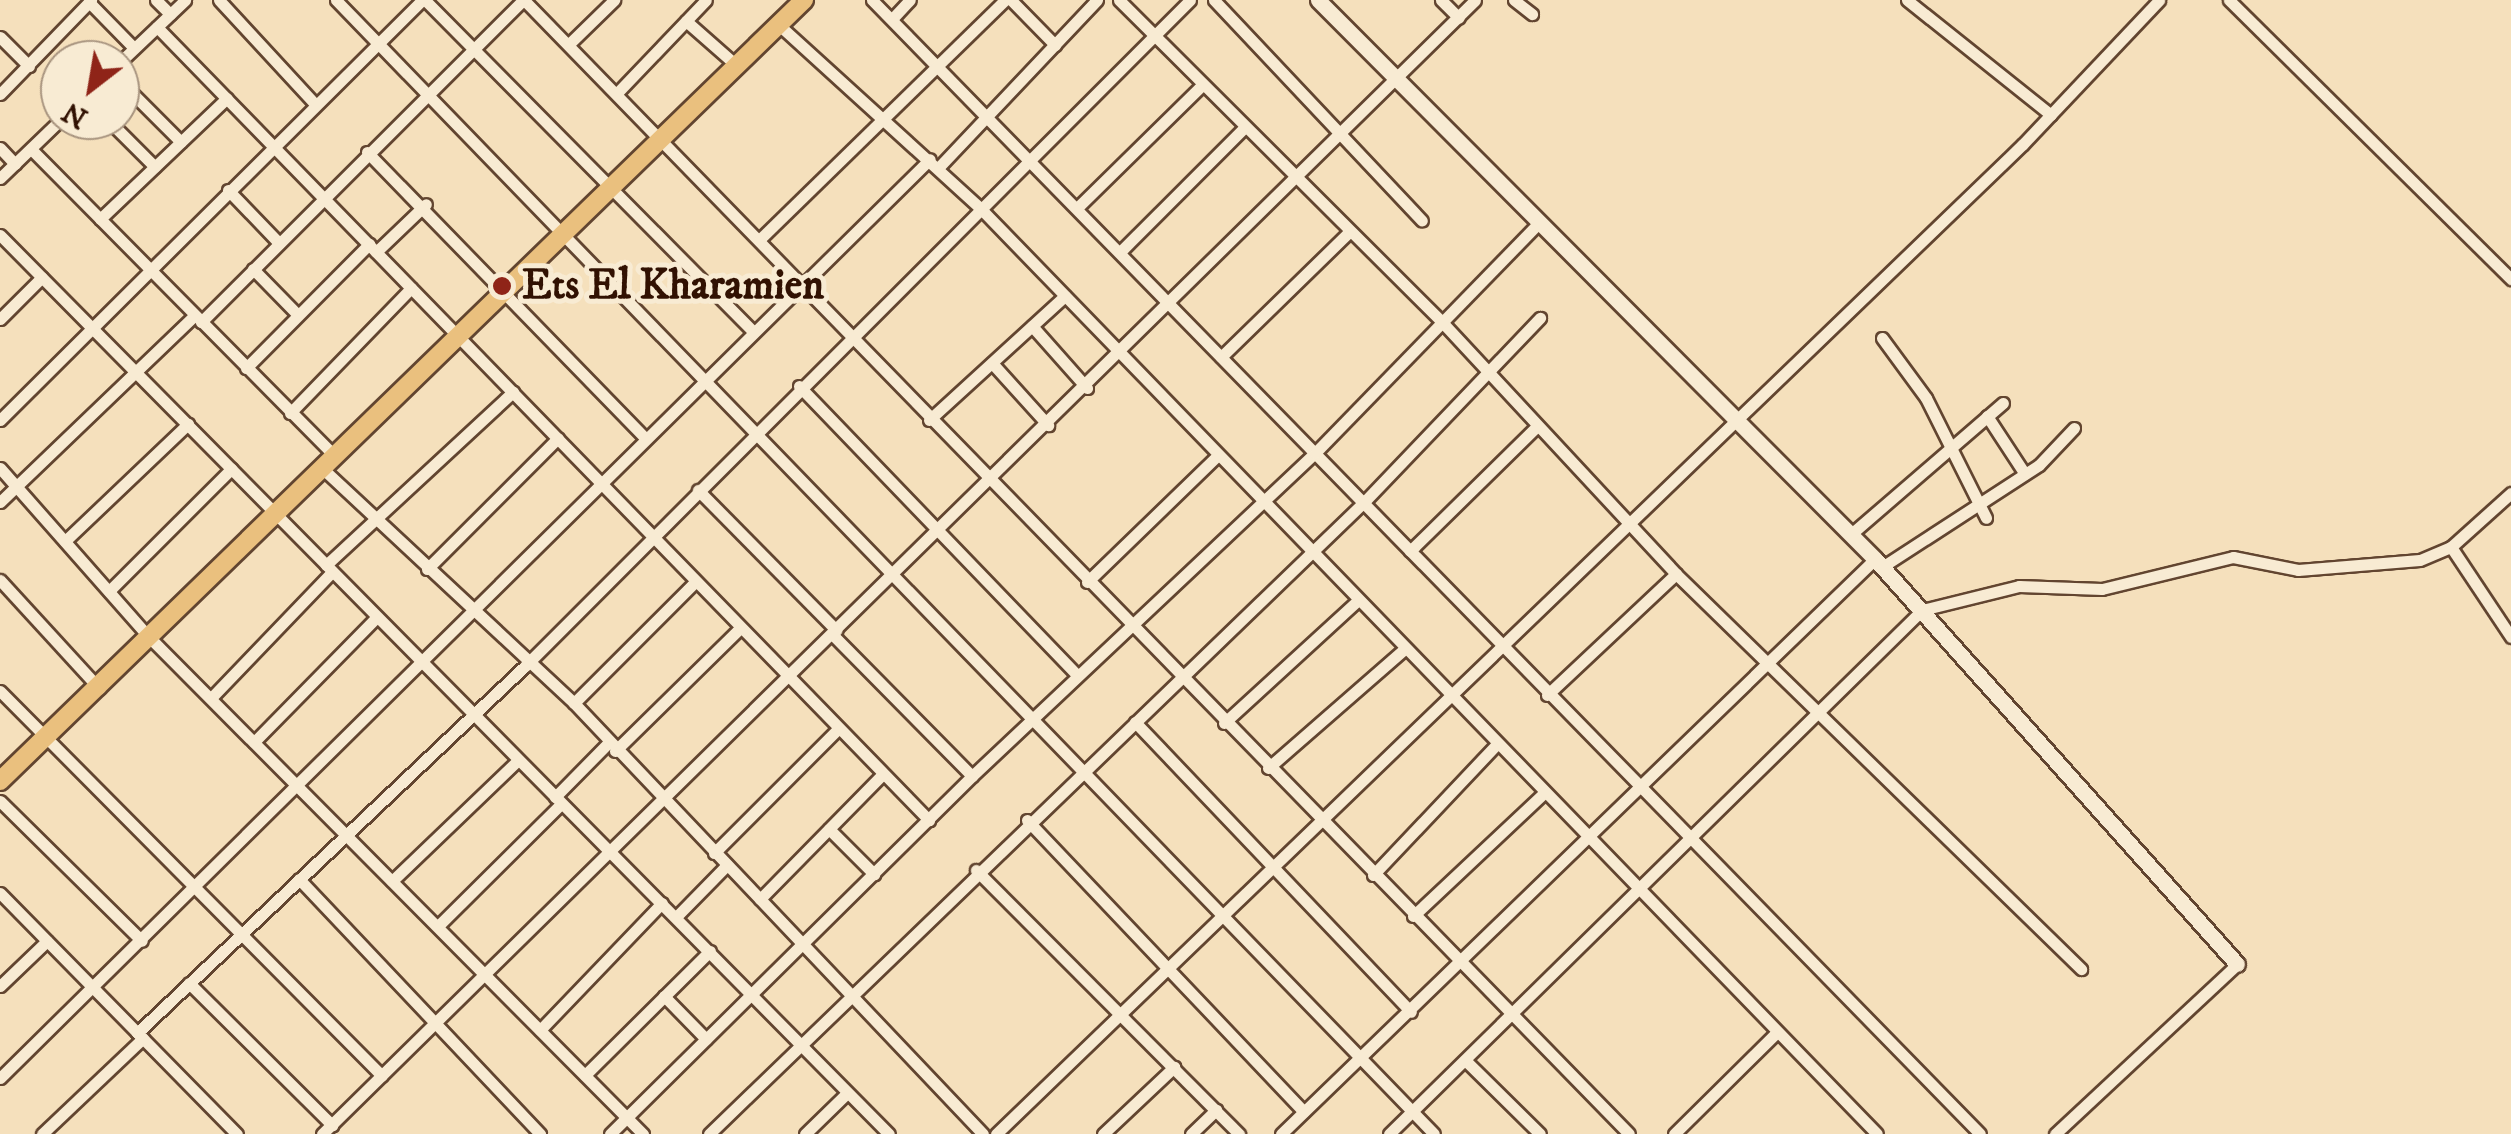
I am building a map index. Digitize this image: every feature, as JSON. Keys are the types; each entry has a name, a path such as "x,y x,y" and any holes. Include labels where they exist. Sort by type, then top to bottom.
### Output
{"main road":[{"path":"0,781 42,736 152,639 328,462 780,24 794,3"}],"street":[{"path":"156,0 170,14"},
{"path":"140,42 185,0"},
{"path":"219,0 314,103"},
{"path":"336,0 1028,720 1434,1134"},
{"path":"0,420 314,103 424,0 470,53 612,184 753,331"},
{"path":"0,502 253,268 524,0 618,92 656,143 760,240 988,483 1629,1134"},
{"path":"570,43 614,0"},
{"path":"618,92 706,0"},
{"path":"872,0 1034,158 1499,648 1980,1134"},
{"path":"892,19 910,0"},
{"path":"760,240 1008,0 1055,45"},
{"path":"0,1078 95,990 189,883 476,614 753,331 990,114 1097,0"},
{"path":"1119,0 1442,322 1676,574 1822,708 2081,969"},
{"path":"42,1134 189,983 525,666 752,433 1156,38 1190,0"},
{"path":"1214,0 1422,220"},
{"path":"1318,0 1537,225 1878,563 2238,964 2055,1134"},
{"path":"1441,0 1460,18"},
{"path":"189,983 327,1129 1171,306 1475,0"},
{"path":"1514,0 1532,14"},
{"path":"1907,0 2051,115"},
{"path":"996,1134 1220,916 1323,824 1732,418 2051,115 2159,0"},
{"path":"2229,0 2511,279"},
{"path":"0,94 84,3 125,40"},
{"path":"686,21 736,66"},
{"path":"780,24 888,117 982,210 1122,354 1308,556 1877,1134"},
{"path":"157,26 558,438 785,680 929,820"},
{"path":"0,37 29,66"},
{"path":"1079,206 1202,84"},
{"path":"100,220 227,98"},
{"path":"140,101 182,142"},
{"path":"1120,251 1244,128"},
{"path":"0,178 40,140"},
{"path":"128,140 155,167"},
{"path":"0,148 15,164"},
{"path":"31,149 290,413 374,518 525,666 574,703 662,803 760,899 982,1134"},
{"path":"368,152 426,204 502,294 646,438"},
{"path":"228,190 279,242"},
{"path":"246,368 298,315 426,204"},
{"path":"610,1134 1028,720 1315,453 1537,225"},
{"path":"1221,357 1350,230"},
{"path":"0,234 889,1134"},
{"path":"253,268 298,315"},
{"path":"0,320 42,277"},
{"path":"290,413 411,288"},
{"path":"930,420 1065,296"},
{"path":"709,1134 976,870 1364,502 1540,318"},
{"path":"1032,326 1087,388"},
{"path":"1882,338 1951,444 1986,518"},
{"path":"992,363 1048,425"},
{"path":"799,386 1076,674"},
{"path":"211,698 374,518 513,392"},
{"path":"1850,536 1951,444 2003,403"},
{"path":"1987,416 2025,474"},
{"path":"65,541 188,424"},
{"path":"1410,552 1538,426"},
{"path":"1281,1134 1771,660 1878,563 2025,474 2074,428"},
{"path":"427,569 558,438"},
{"path":"1087,582 1215,458"},
{"path":"0,468 152,639 643,1134"},
{"path":"110,591 231,469"},
{"path":"698,490 972,776"},
{"path":"1389,1134 1922,610 2019,586 2102,589 2234,557 2317,569 2408,562 2450,547 2511,493"},
{"path":"2450,547 2511,636"},
{"path":"1546,695 1676,574"},
{"path":"0,580 99,688"},
{"path":"574,703 694,582"},
{"path":"1224,723 1355,603"},
{"path":"254,742 377,616"},
{"path":"438,926 611,747 738,630"},
{"path":"1268,768 1402,651"},
{"path":"0,692 382,1076"},
{"path":"1135,722 1411,1012"},
{"path":"714,853 837,730"},
{"path":"1374,875 1496,745"},
{"path":"392,881 518,760"},
{"path":"760,899 882,775"},
{"path":"1413,916 1544,793"},
{"path":"0,802 142,941"},
{"path":"1028,820 1170,964 1304,1112"},
{"path":"829,828 874,874"},
{"path":"676,917 727,865"},
{"path":"976,870 1239,1134"},
{"path":"299,879 540,1134"},
{"path":"0,894 237,1134"},
{"path":"540,1030 662,903"},
{"path":"0,986 46,941"},
{"path":"585,1075 710,951"},
{"path":"664,996 706,1039"},
{"path":"1674,1134 1776,1032"},
{"path":"1466,1060 1540,1134"},
{"path":"1103,1134 1174,1067"},
{"path":"805,1134 846,1094"},
{"path":"1192,1134 1216,1110"}],"place":[{"name":"Ets El Kharamien","path":"502,286"}]}
